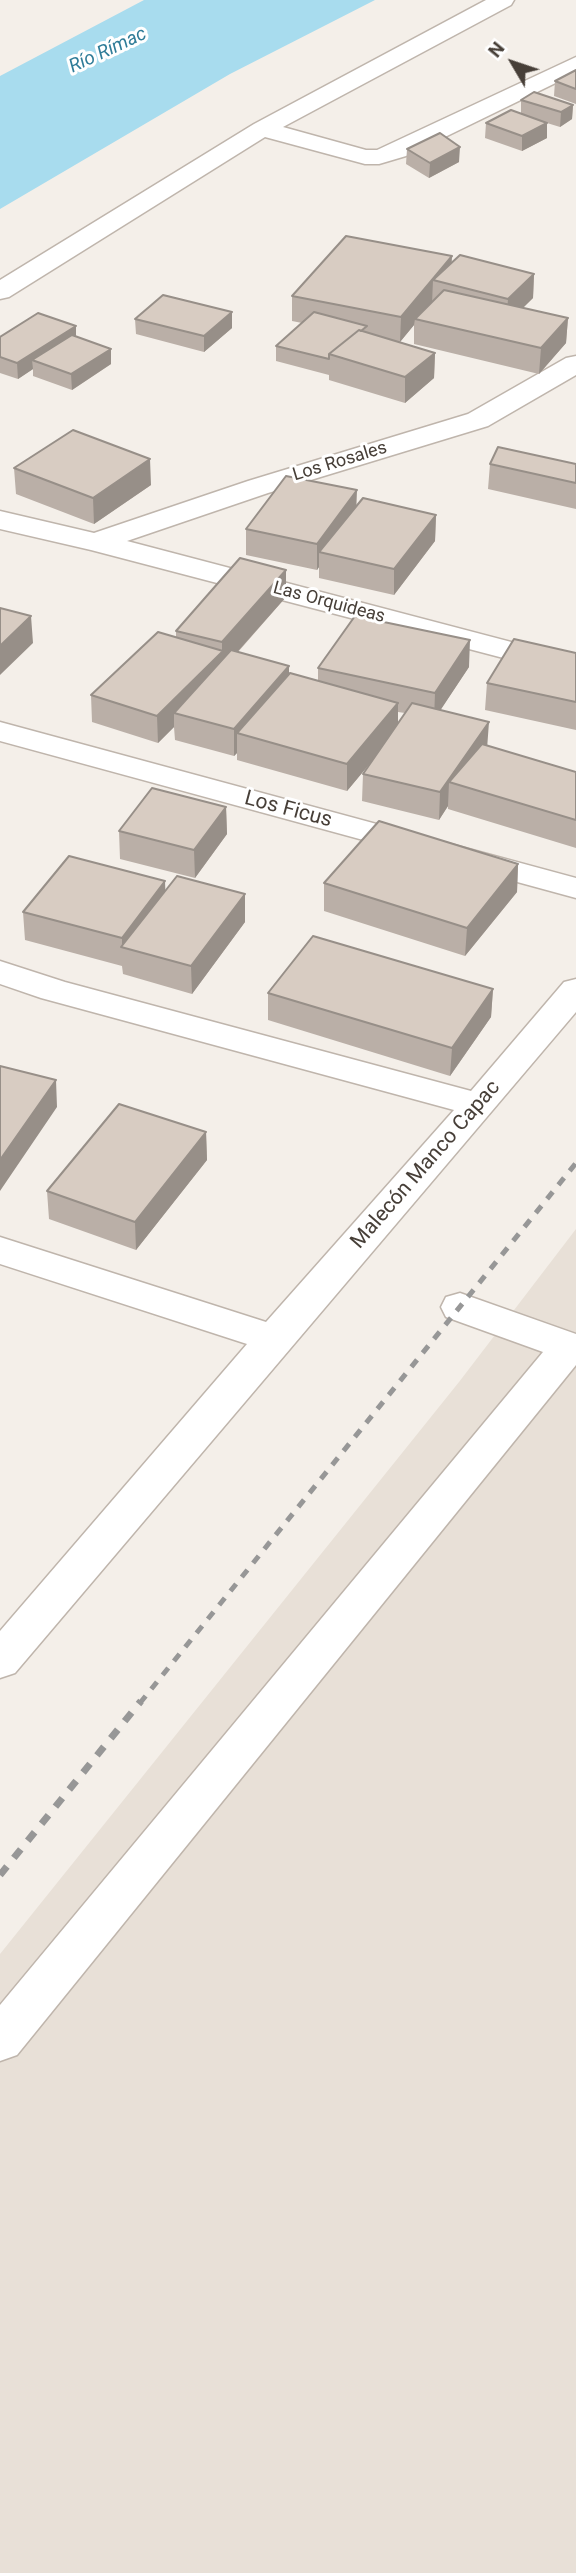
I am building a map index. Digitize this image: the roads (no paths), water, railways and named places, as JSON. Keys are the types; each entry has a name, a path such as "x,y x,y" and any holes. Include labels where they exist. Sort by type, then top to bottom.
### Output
{"street":[{"path":"0,291 262,129 502,0"},
{"path":"262,129 365,157 379,157 397,151 576,64"},
{"name":"Los Rosales","path":"96,542 258,486 478,420 576,364"},
{"name":"Las Orquideas","path":"5,529 96,542 576,668"},
{"name":"Los Ficus","path":"0,731 576,888"},
{"path":"0,972 54,990 479,1105"},
{"name":"Malecón Manco Capac","path":"0,1661 576,990"},
{"path":"0,1250 274,1339"},
{"path":"0,2039 572,1348 460,1307"}],"water":[{"name":"Río Rímac","path":"144,0 375,0 230,74 0,209 0,76"}],"railway":[{"path":"140,1703 576,1163"},
{"path":"0,1875 141,1701"}]}
